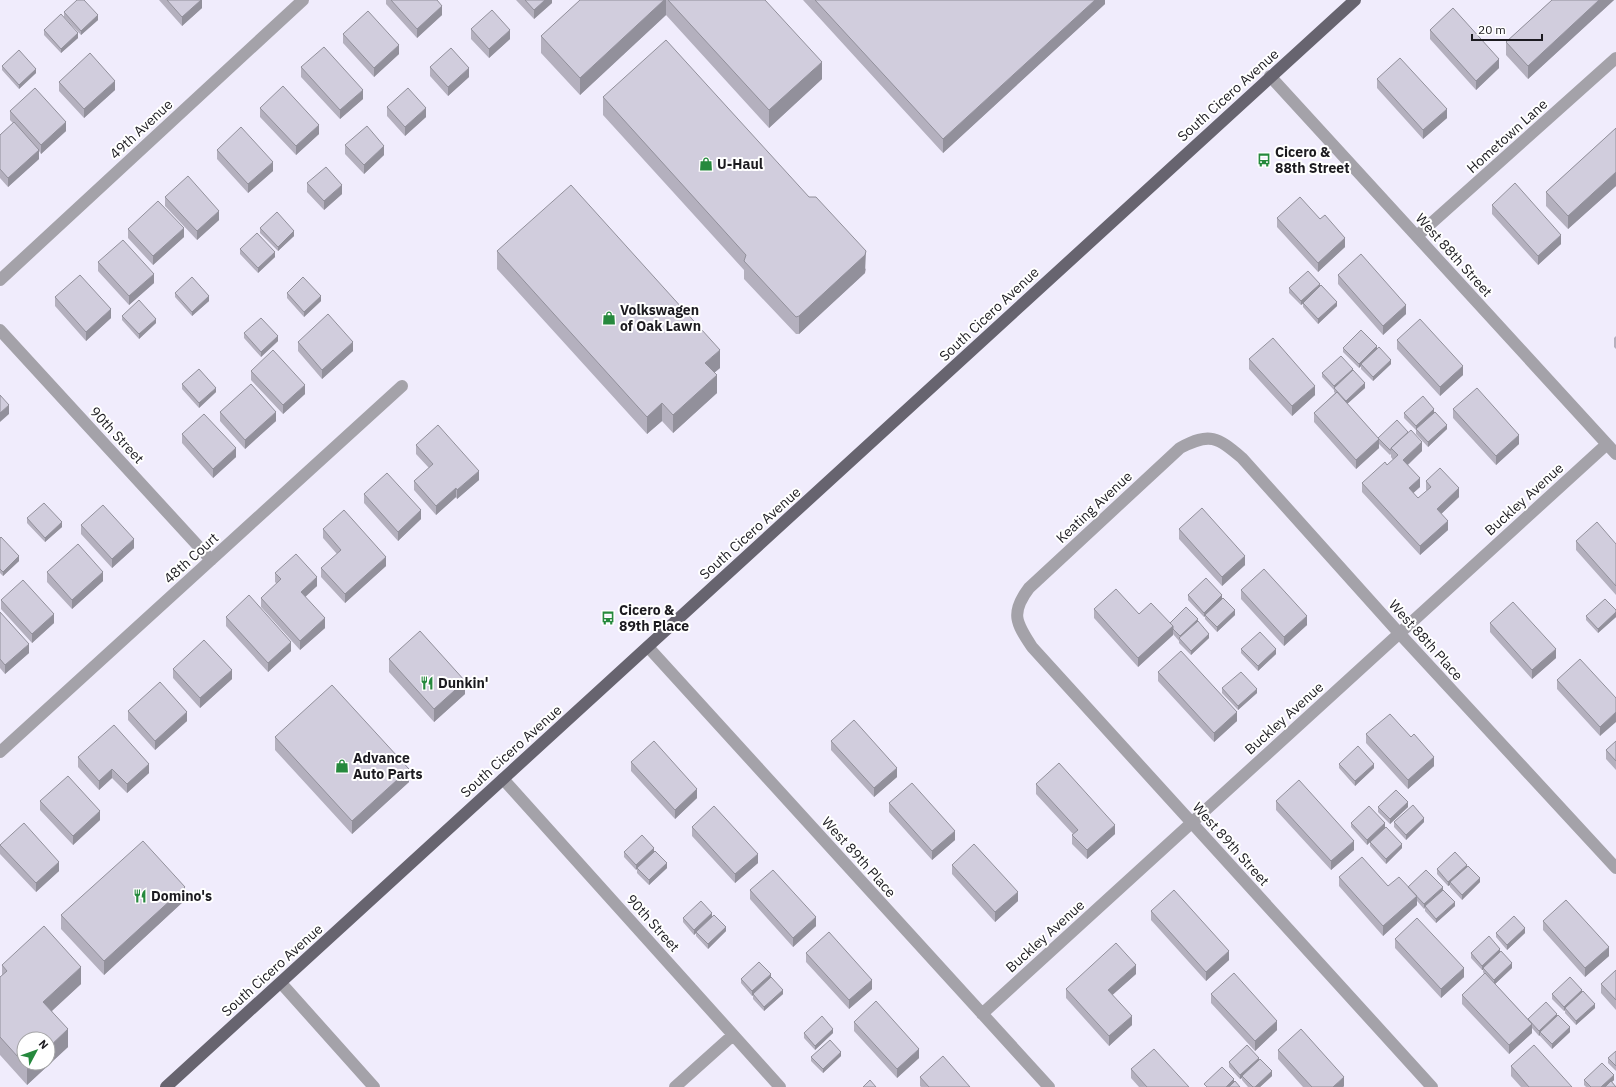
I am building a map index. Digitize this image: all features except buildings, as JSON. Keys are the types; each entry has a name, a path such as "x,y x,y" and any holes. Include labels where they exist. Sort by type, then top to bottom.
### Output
{"main road":[{"name":"South Cicero Avenue","path":"166,1087 1270,76 1355,0"}],"street":[{"name":"49th Avenue","path":"0,280 303,0"},
{"name":"Hometown Lane","path":"1417,236 1616,58"},
{"name":"West 88th Street","path":"1270,76 1616,454"},
{"name":"90th Street","path":"0,330 211,560"},
{"name":"48th Court","path":"0,752 402,386"},
{"name":"Keating Avenue","path":"1016,615 1018,602 1029,588 1180,448 1196,440 1209,438"},
{"name":"West 88th Place","path":"1209,438 1225,444 1242,458 1399,633 1616,868"},
{"name":"Buckley Avenue","path":"982,1014 1607,444"},
{"name":"West 89th Street","path":"1016,615 1020,629 1032,647 1432,1087"},
{"name":"West 89th Place","path":"648,647 1049,1087"},
{"name":"90th Street","path":"503,779 780,1087"},
{"path":"281,983 374,1087"},
{"path":"676,1087 733,1035"}],"place":[{"name":"Cicero & 88th Street","path":"1264,160"},
{"name":"U-Haul","path":"706,164"},
{"name":"Volkswagen of Oak Lawn","path":"609,318"},
{"name":"Cicero & 89th Place","path":"608,618"},
{"name":"Dunkin'","path":"427,683"},
{"name":"Advance Auto Parts","path":"342,766"},
{"name":"Domino's","path":"140,896"}]}
